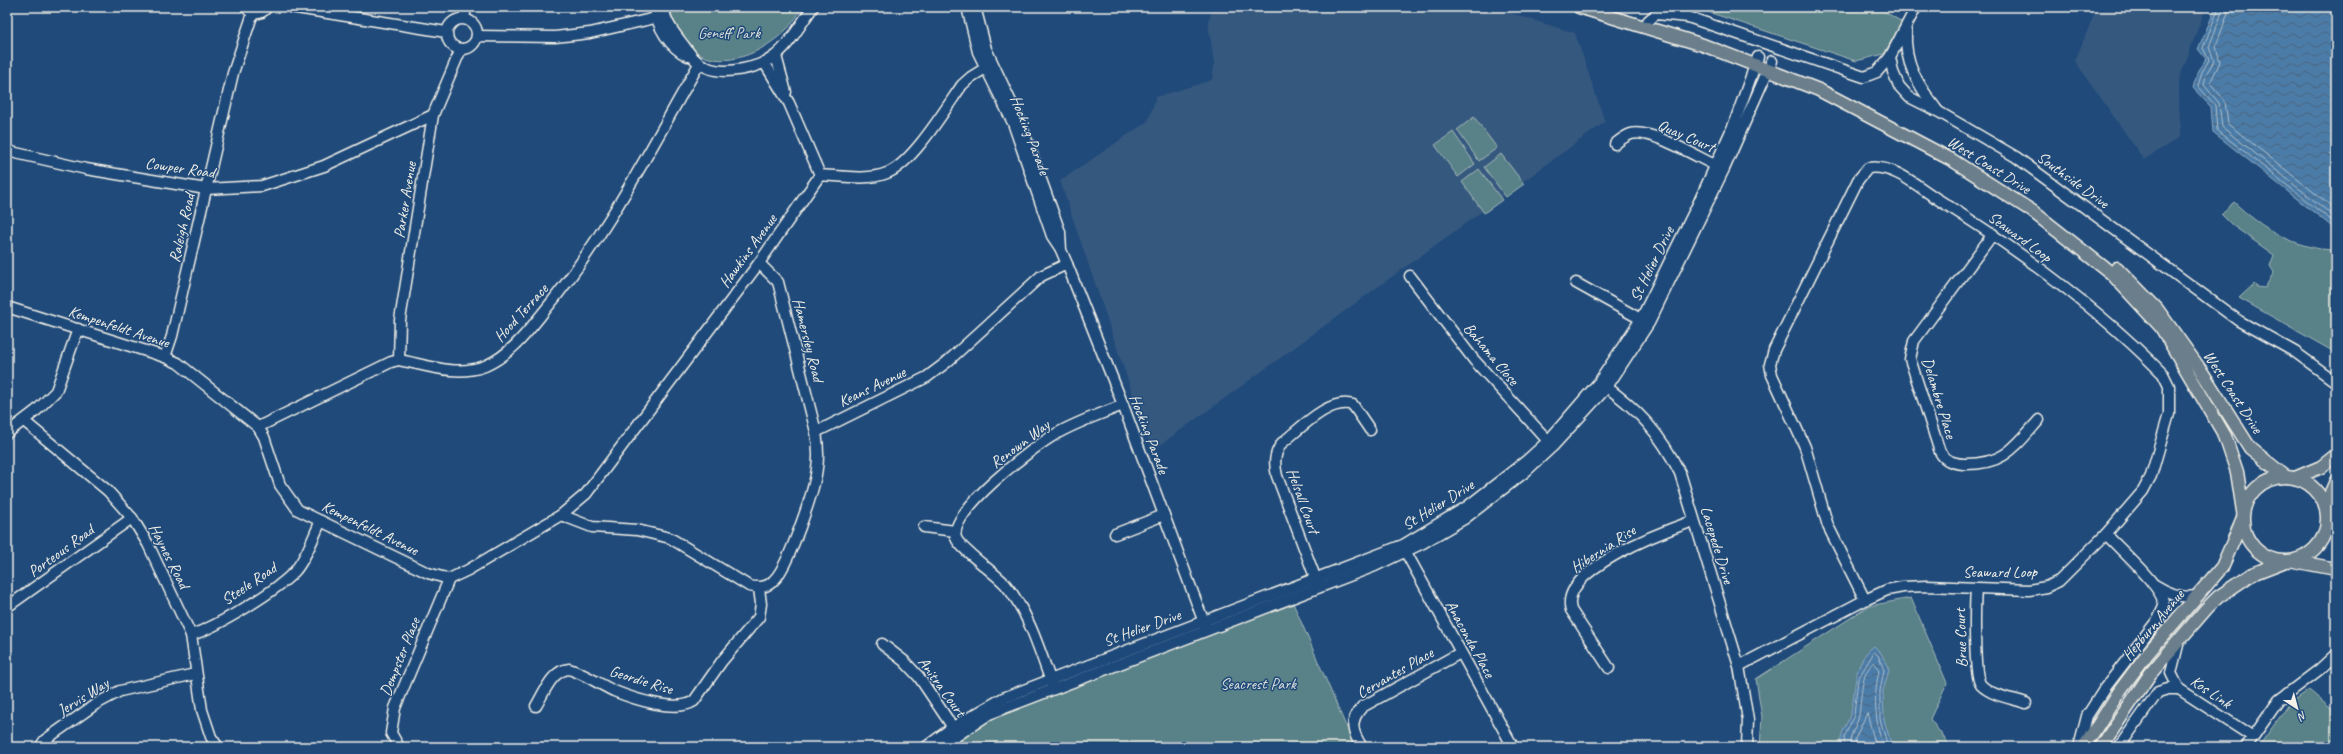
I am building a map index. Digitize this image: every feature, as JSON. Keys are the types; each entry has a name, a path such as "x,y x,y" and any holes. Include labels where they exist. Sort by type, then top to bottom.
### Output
{"main road":[{"name":"West Coast Drive","path":"1579,7 1757,60"},
{"name":"West Coast Drive","path":"1603,7 1648,21 1827,84 1950,150 2053,217 2109,261 2157,309 2200,369 2250,448 2290,477"},
{"name":"West Coast Drive","path":"1770,65 1952,160 2032,211 2111,273 2161,327 2200,390 2225,436 2233,457 2242,516"},
{"path":"2336,455 2321,467 2290,477 2271,479 2258,486 2248,497 2242,516 2246,537 2255,550 2268,559 2336,569"},
{"path":"2290,477 2308,484 2318,493 2336,530"},
{"path":"2289,562 2312,552 2319,545 2324,536 2326,511 2336,481"},
{"name":"Hepburn Avenue","path":"2084,747 2121,689 2143,659 2222,567 2242,516"},
{"name":"Hepburn Avenue","path":"2101,747 2124,709 2180,638 2218,597 2252,574 2289,562"}],"street":[{"path":"249,10 260,13 267,7"},
{"path":"290,7 446,32"},
{"path":"464,19 466,7"},
{"path":"655,7 696,61 712,69 724,71 764,62 776,56 813,7"},
{"name":"Hocking Parade","path":"967,7 978,52 989,66 1022,125 1060,232 1062,250 1067,264 1123,405 1206,626"},
{"name":"Hocking Parade","path":"976,7 989,66"},
{"name":"Southside Drive","path":"1916,7 1906,29 1890,57 1893,72 1899,86 1909,97 1939,112 2016,157 2184,279 2239,321 2295,352 2336,382"},
{"name":"Raleigh Road","path":"165,357 172,336 249,10"},
{"path":"477,36 555,37 590,33 661,14"},
{"path":"1648,21 1656,14 1688,17 1864,77 1877,72 1890,57"},
{"path":"464,19 473,23 477,36 472,46 461,49 451,45 448,41 446,32 451,22 464,19"},
{"name":"Southside Drive","path":"1906,29 1906,54 1912,71 1927,97 1939,112"},
{"name":"Parker Avenue","path":"399,360 400,320 433,115 461,49"},
{"path":"776,56 789,104"},
{"name":"St Helier Drive","path":"1645,321 1714,165 1734,124 1757,60"},
{"name":"Hood Terrace","path":"399,360 446,370 471,370 495,361 522,339 555,298 597,241 696,61"},
{"path":"764,62 789,104 820,175 860,177 887,174 896,169 913,154 962,86 989,66"},
{"name":"St Helier Drive","path":"926,747 955,730 1052,684 1206,626 1404,548 1486,503 1550,444 1603,385 1645,321 1724,169 1770,65"},
{"name":"Cowper Road","path":"7,151 86,169 206,189 262,186 324,166 433,115"},
{"name":"Quay Court","path":"1615,144 1631,134 1639,133 1680,148 1724,169"},
{"name":"Seaward Loop","path":"1739,666 1887,590 1903,587 2030,590 2046,587 2059,581 2106,534 2143,491 2151,476 2169,414 2169,386 2164,374 2096,312 1993,234 1896,173 1881,168 1868,168 1858,180 1772,356 1770,364 1772,375 1805,447 1828,526 1865,600"},
{"name":"Hawkins Avenue","path":"561,516 586,494 759,263 820,175"},
{"name":"Delambre Place","path":"1993,234 1914,341 1910,359 1940,452 1948,461 1972,464 1999,459 2011,452 2039,420"},
{"name":"Hamersley Road","path":"759,263 778,282 816,432"},
{"name":"Keans Avenue","path":"816,432 927,377 947,362 1042,276 1067,264"},
{"name":"Bahama Close","path":"1410,276 1474,360 1550,444"},
{"name":"Southside Drive","path":"2184,279 2336,372"},
{"path":"1576,283 1645,321"},
{"name":"Kempenfeldt Avenue","path":"7,307 165,357 188,370 258,427 264,437 286,496 298,510 320,522 428,573 449,579"},
{"path":"7,433 24,420 56,390 78,329"},
{"path":"258,427 385,364 399,360"},
{"name":"Lacepede Drive","path":"1603,385 1633,407 1659,435 1680,473 1739,666 1748,720 1747,747"},
{"name":"Helsall Court","path":"1317,583 1277,476 1274,460 1282,443 1326,409 1341,403 1353,405 1370,430"},
{"name":"Renown Way","path":"955,531 968,508 984,491 1050,437 1069,427 1123,405"},
{"name":"Haynes Road","path":"24,420 108,491 132,518 159,564 191,635 195,674 205,722 218,747"},
{"path":"449,579 468,570 561,516 592,527 637,530 670,538 749,586 759,588 769,584 779,573 797,534 816,476 819,450 816,432"},
{"path":"1115,534 1164,515"},
{"name":"Porteous Road","path":"7,608 132,518"},
{"name":"Hibernia Rise","path":"1609,668 1573,614 1568,602 1574,585 1632,545 1694,521"},
{"name":"Steele Road","path":"191,635 206,630 287,579 303,559 320,522"},
{"path":"924,527 955,531 956,539 965,550 992,571 1013,595 1030,626 1052,684"},
{"path":"2106,534 2152,582 2165,591 2190,598 2199,595"},
{"name":"Anaconda Place","path":"1404,548 1460,653 1513,747"},
{"name":"Dempster Place","path":"399,747 391,733 395,708 449,579"},
{"path":"2079,747 2087,716 2105,688 2159,618 2164,606 2152,582"},
{"name":"Geordie Rise","path":"536,706 553,678 560,672 569,669 615,691 666,706 688,705 694,701 722,661 759,617 761,604 759,588"},
{"name":"Brue Court","path":"1976,588 1976,670 1980,684 1992,694 2026,703"},
{"name":"Kos Link","path":"2180,638 2171,674 2179,689 2253,737"},
{"name":"Anitra Court","path":"882,644 904,661 919,676 955,730"},
{"name":"Cervantes Place","path":"1362,747 1352,732 1353,719 1362,707 1460,653"},
{"path":"2246,747 2279,700 2320,669 2336,654"},
{"name":"Jervis Way","path":"40,747 46,740 108,697 149,683 195,674"},
{"path":"2119,747 2158,692 2168,689 2179,689"},
{"name":"St Helier Drive","path":"940,747 955,730"}],"shaded area":[{"path":"1214,7 1491,7 1575,33 1605,122 1152,451 1060,181 1148,121 1156,97 1212,80 1214,64 1208,21"},
{"path":"2097,7 2206,7 2179,80 2180,137 2144,160 2075,61"}],"green space":[{"name":"Geneff Park","path":"671,7 803,7 789,27 770,43 748,54 726,60 703,56 695,51 675,23"},
{"path":"1693,7 1877,7 1902,22 1884,54 1856,61"},
{"path":"1474,117 1497,148 1479,161 1457,130"},
{"path":"1453,132 1475,164 1458,177 1435,145"},
{"path":"1501,154 1524,184 1506,197 1484,167"},
{"path":"1479,169 1502,200 1484,213 1462,182"},
{"path":"2234,202 2268,229 2280,236 2307,246 2336,250 2336,353 2239,298 2254,284 2257,287 2265,288 2274,272 2270,266 2274,255 2232,225 2221,214"},
{"path":"1911,598 1947,683 1930,719 1951,747 1760,747 1762,717 1756,679 1869,606"},
{"name":"Seacrest Park","path":"1293,603 1345,724 1358,747 949,747 969,731 1031,701"},
{"path":"2309,690 2336,713 2336,747 2258,747 2290,703"}],"water":[{"path":"2216,7 2328,7 2336,10 2336,230 2213,132 2211,107 2193,88 2198,70 2206,59 2198,49"},
{"path":"1874,646 1881,653 1889,670 1883,691 1884,719 1892,747 1841,747 1842,734 1852,706 1858,669 1867,653"}]}
